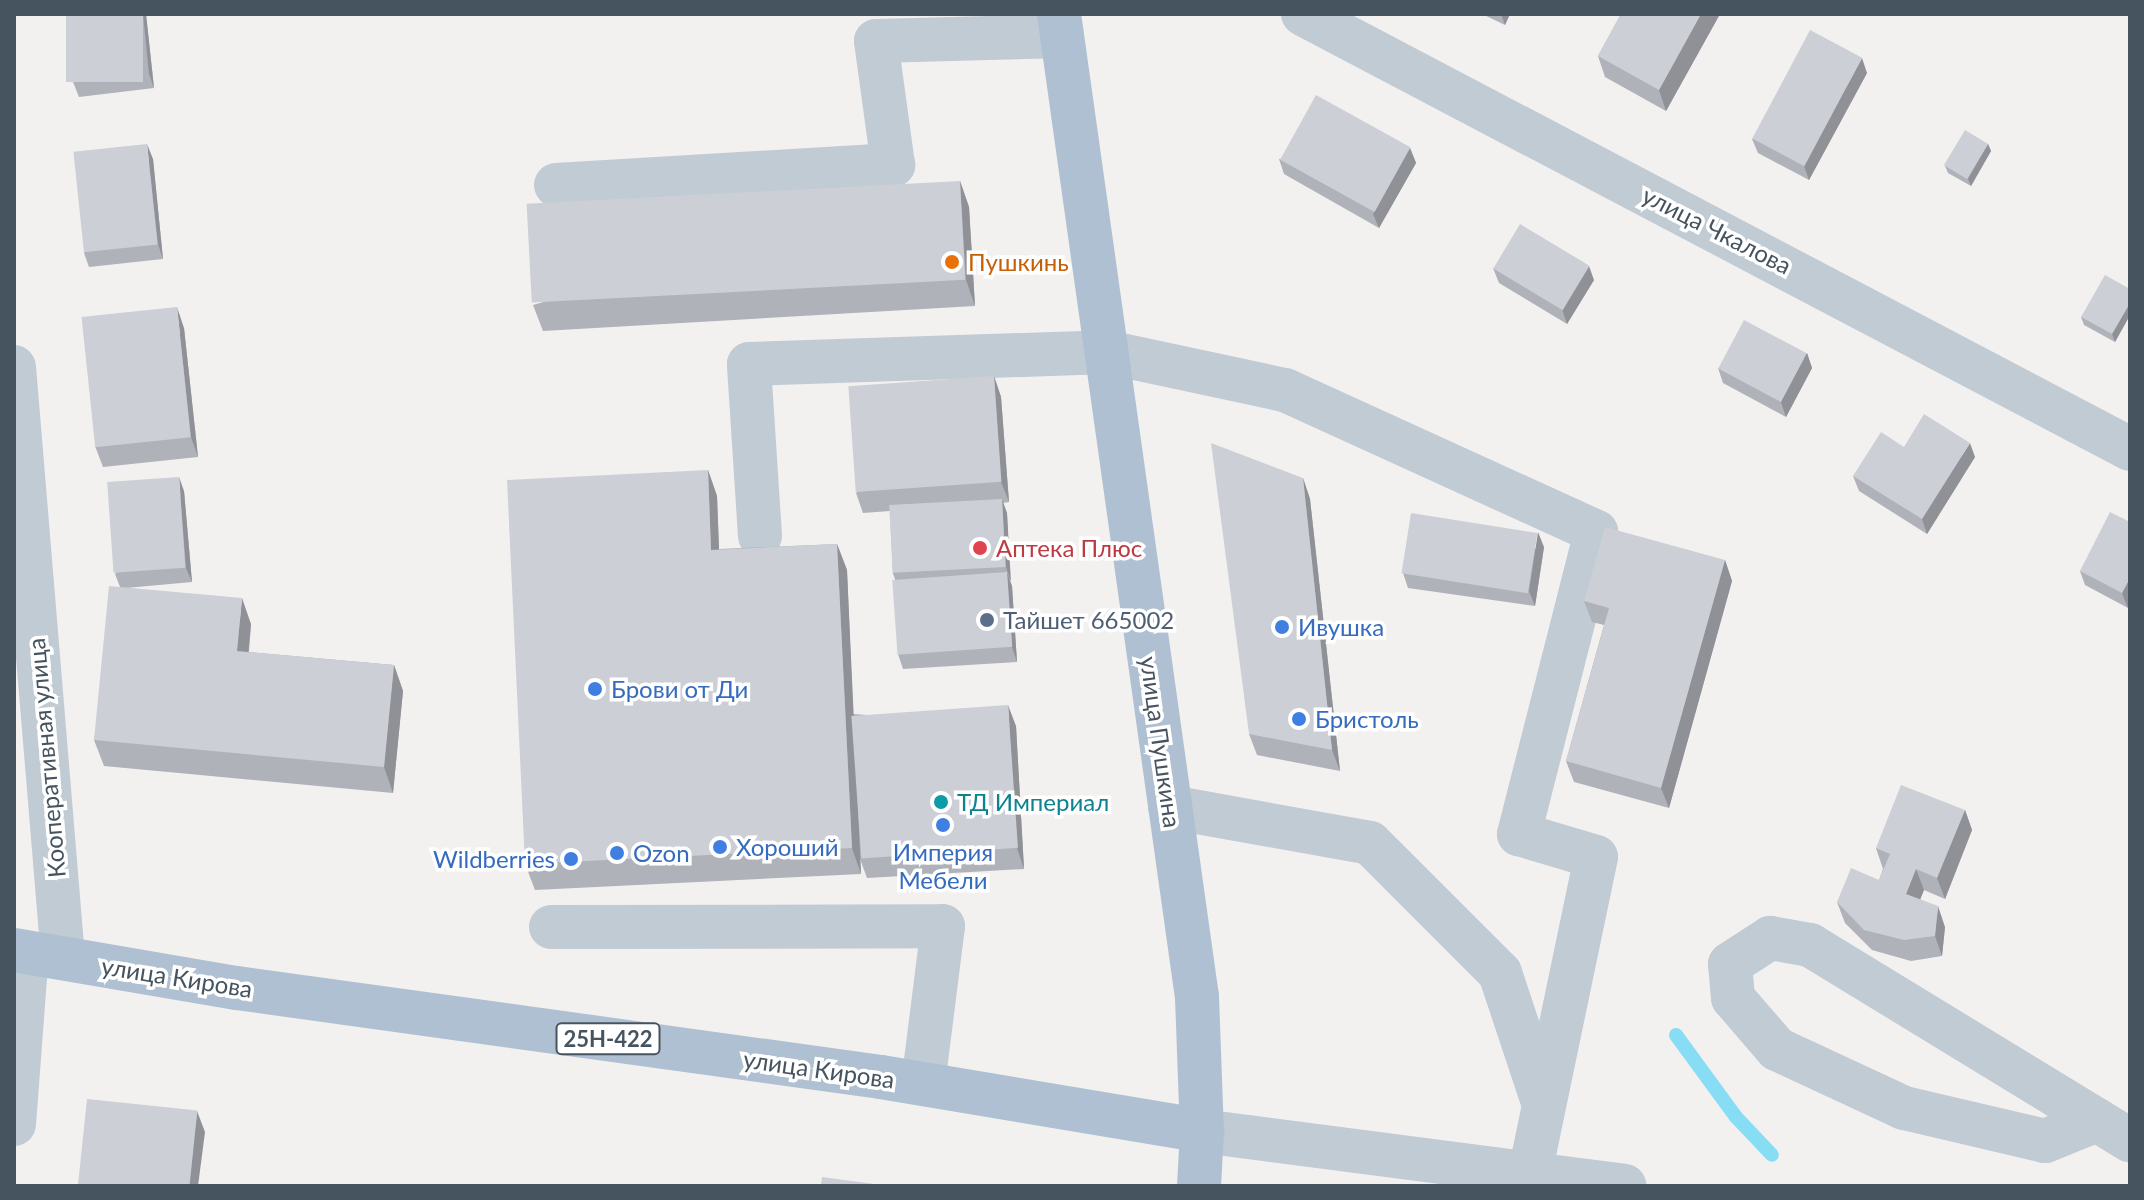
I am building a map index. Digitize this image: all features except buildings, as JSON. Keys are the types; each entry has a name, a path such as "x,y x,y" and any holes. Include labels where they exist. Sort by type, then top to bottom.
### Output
{"main road":[{"name":"улица Пушкина","path":"1061,25 1197,997 1202,1131 1199,1186"},
{"name":"улица Кирова","path":"35,953 237,988 923,1084 1202,1131"}],"street":[{"name":"улица Чкалова","path":"1303,14 2130,449"},
{"path":"556,185 893,165 876,41 1061,25"},
{"path":"760,536 749,364 1107,352 1285,390 1596,532 1519,834 1596,857 1530,1174"},
{"name":"Кооперативная улица","path":"14,367 35,953 14,1124"},
{"path":"1170,807 1370,843 1500,973 1544,1104"},
{"path":"551,927 943,926 923,1084"},
{"path":"1770,938 1810,945 2114,1130 2045,1141 1904,1108 1777,1049 1733,998 1730,964 1770,938"},
{"name":"улица Кирова","path":"1202,1131 1624,1186"}],"waterway":[{"path":"1676,1035 1736,1117 1772,1155"}],"place":[{"name":"Пушкинь","path":"952,262"},
{"name":"Аптека Плюс","path":"980,548"},
{"name":"Тайшет 665002","path":"987,620"},
{"name":"Ивушка","path":"1282,627"},
{"name":"Брови от Ди","path":"595,689"},
{"name":"Бристоль","path":"1299,719"},
{"name":"ТД Империал","path":"941,802"},
{"name":"Империя Мебели","path":"943,825"},
{"name":"Хороший","path":"720,847"},
{"name":"Ozon","path":"617,853"},
{"name":"Wildberries","path":"571,859"}]}
